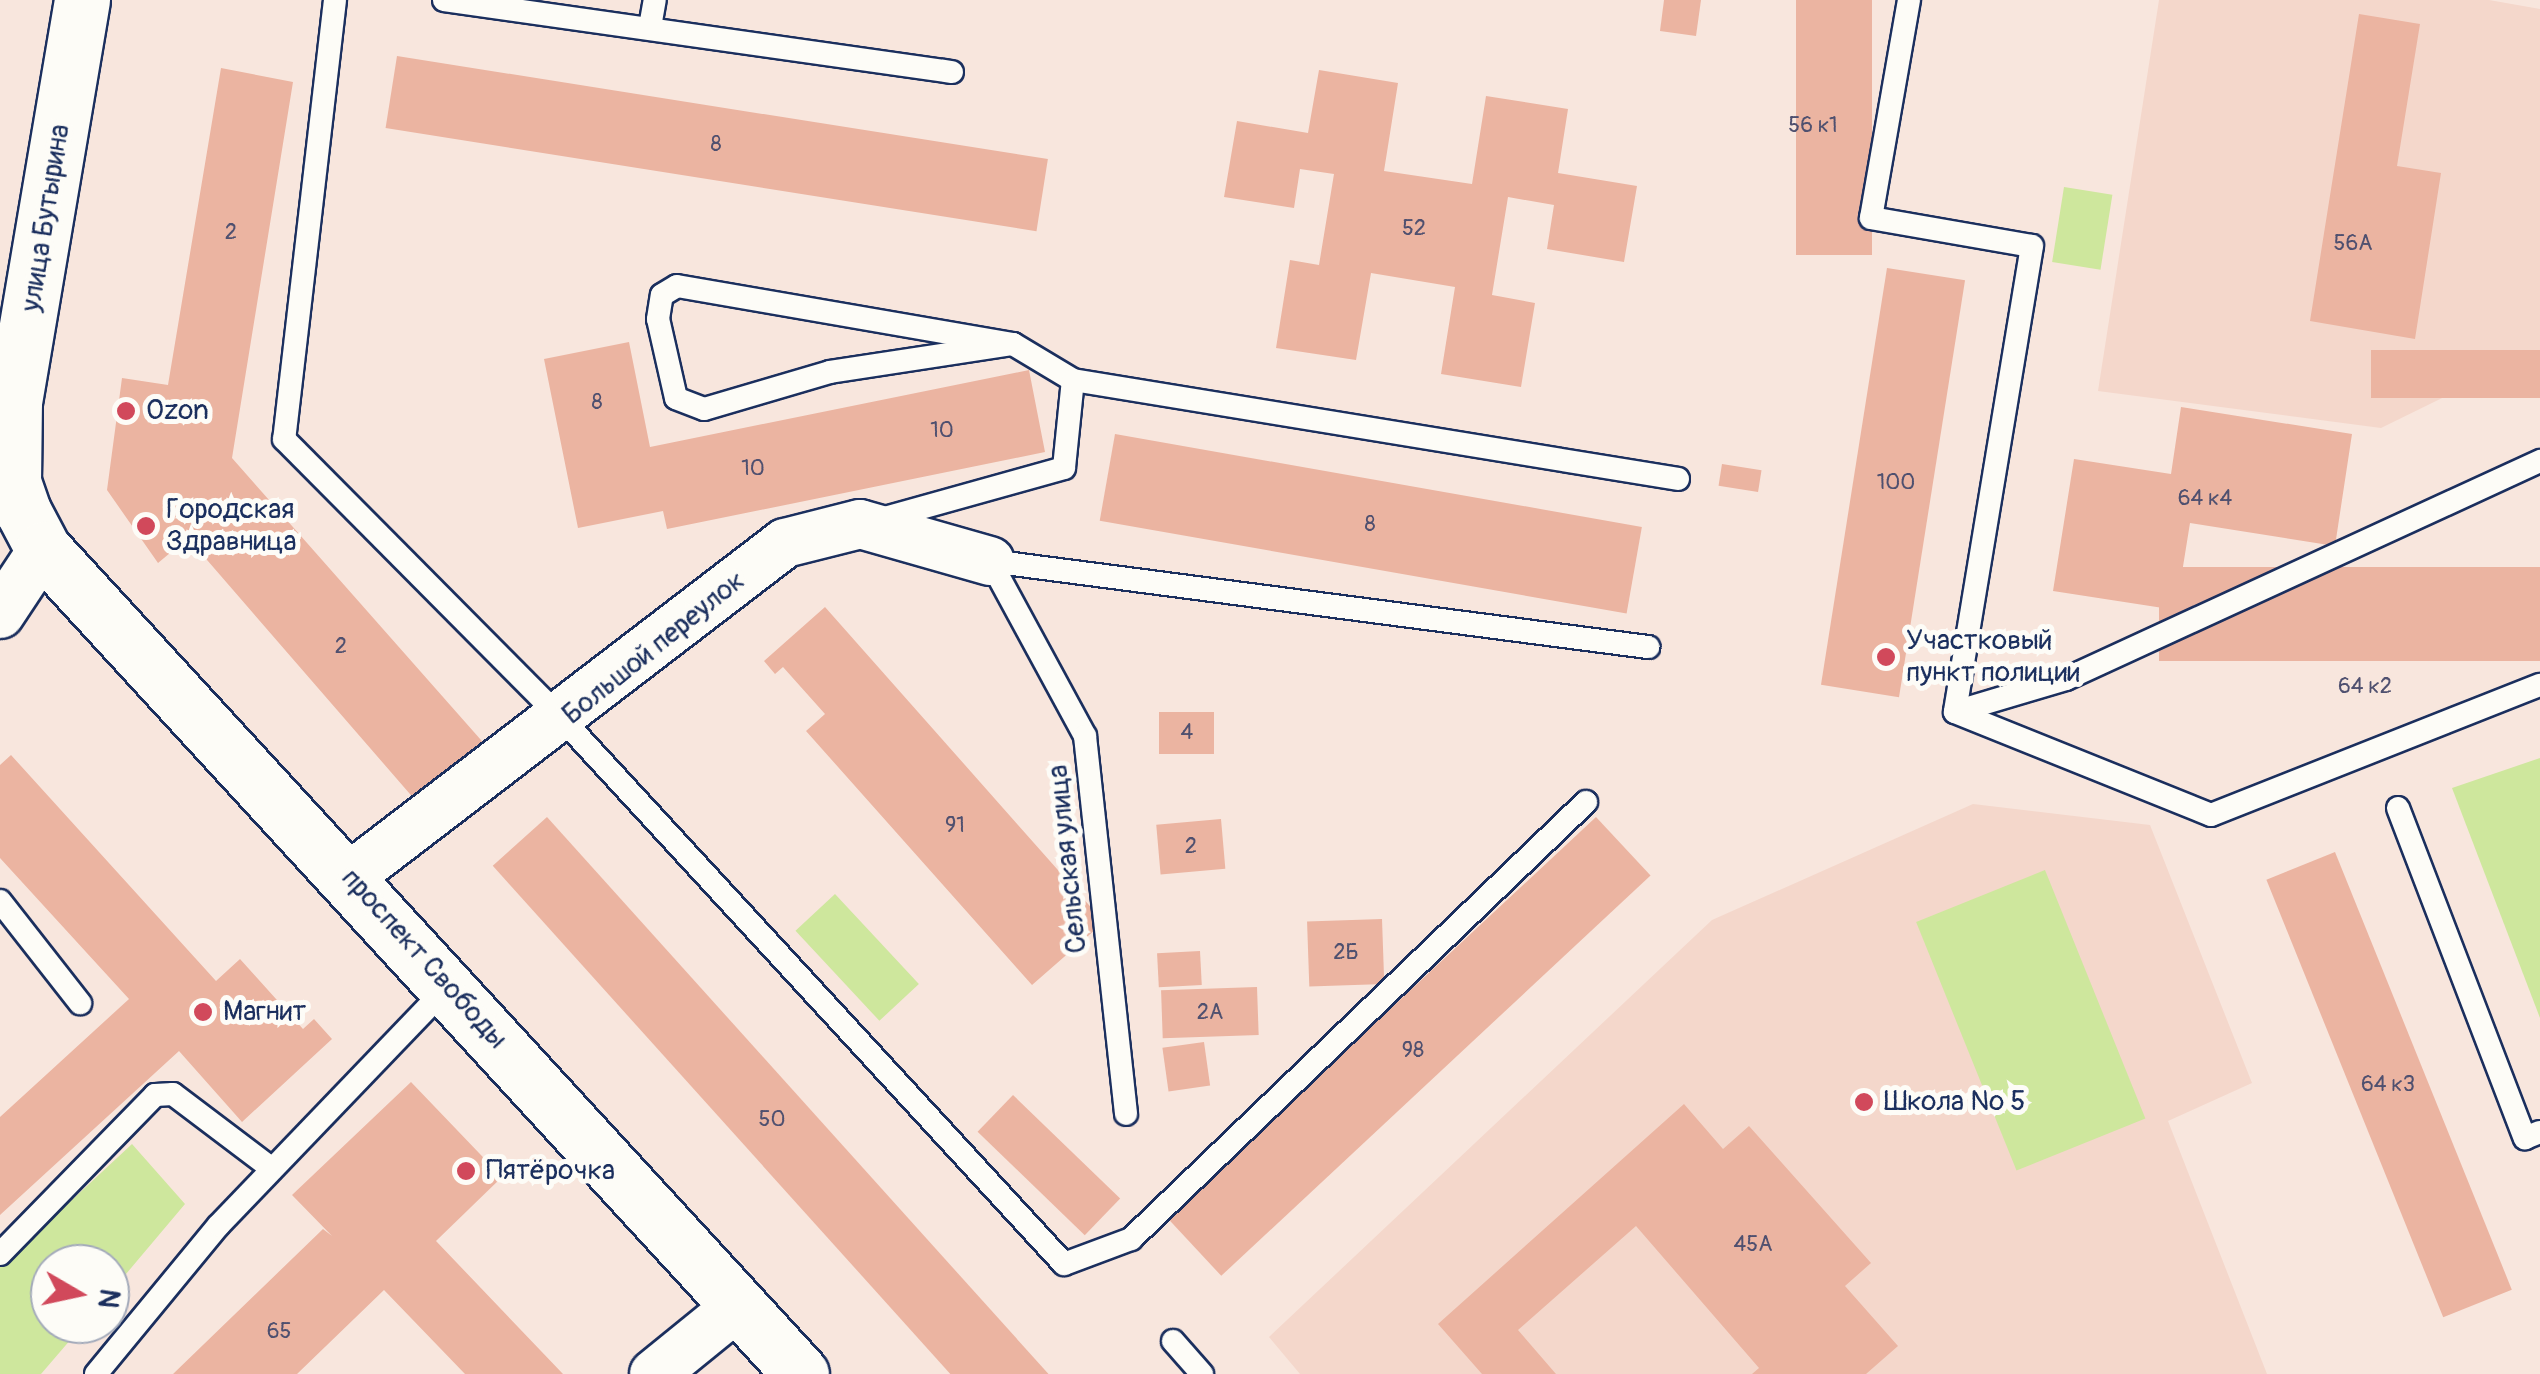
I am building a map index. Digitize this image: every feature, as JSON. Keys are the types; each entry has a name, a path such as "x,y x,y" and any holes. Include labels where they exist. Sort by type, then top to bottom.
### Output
{"street":[{"name":"улица Бутырина","path":"43,549 6,480 14,311 82,0"},
{"name":"Большой переулок","path":"349,876 564,721 785,543 860,524"},
{"path":"860,524 990,561"},
{"path":"0,614 43,549"},
{"name":"проспект Свободы","path":"43,549 349,876 801,1374"},
{"path":"654,1374 739,1306"}],"lane":[{"path":"335,0 284,440 564,721 1064,1264 1131,1239 1586,802"},
{"path":"444,0 952,72"},
{"path":"650,27 655,0"},
{"path":"1910,0 1871,218 2032,246 1954,712"},
{"path":"1012,344 830,372 704,410 676,398 658,319 662,294 676,286 1012,344 1074,380 1678,479"},
{"path":"860,524 1064,468 1074,380"},
{"path":"1954,712 2066,679 2540,461"},
{"path":"990,561 1648,647"},
{"name":"Сельская улица","path":"990,561 1085,736 1126,1114"},
{"path":"1954,712 2211,815 2540,685"},
{"path":"2398,808 2526,1138 2540,1132"},
{"path":"0,902 80,1003"},
{"path":"96,1374 272,1169 448,986"},
{"path":"0,1254 155,1095 173,1094 272,1169"},
{"path":"1173,1342 1202,1374"}],"shaded area":[{"path":"2159,0 2489,0 2540,9 2540,350 2381,428 2098,391"},
{"name":"Школа № 5","path":"1973,804 2150,825 2252,1083 2168,1121 2267,1374 1300,1374 1269,1337 1712,920"}],"green space":[{"path":"2064,187 2112,195 2101,270 2052,262"},
{"path":"2540,758 2540,1018 2452,788"},
{"path":"2045,870 2145,1118 2017,1171 1916,922"},
{"path":"835,894 919,984 879,1021 796,931"},
{"path":"132,1144 185,1204 130,1269 130,1244 30,1244 30,1344 67,1344 41,1374 0,1374 0,1267"}],"building":[{"path":"1664,0 1701,0 1696,36 1660,31"},
{"path":"1796,0 1872,0 1872,255 1796,255"},
{"path":"2359,14 2420,24 2397,166 2441,173 2415,339 2310,321"},
{"path":"397,56 1048,159 1036,231 386,128"},
{"path":"221,68 293,82 232,458 496,757 429,816 188,538 158,563 107,490 122,378 168,385"},
{"path":"1319,70 1398,83 1384,171 1472,184 1486,96 1568,109 1558,173 1637,186 1624,262 1547,249 1554,205 1508,197 1492,295 1535,303 1521,387 1441,374 1455,287 1371,273 1356,360 1276,348 1290,260 1319,265 1334,174 1300,169 1294,208 1224,197 1237,121 1308,133"},
{"path":"1887,268 1965,280 1899,697 1821,685"},
{"path":"629,342 650,447 1029,370 1045,452 667,529 663,511 578,528 544,359"},
{"path":"2371,350 2540,350 2540,398 2371,398"},
{"path":"2181,407 2352,434 2335,546 2190,523 2176,610 2053,591 2074,459 2171,474"},
{"path":"1115,434 1642,527 1627,614 1100,521"},
{"path":"1722,464 1762,470 1758,492 1719,486"},
{"path":"2159,567 2540,567 2540,661 2159,661"},
{"path":"825,607 1104,922 1032,985 806,731 825,714 783,667 775,674 764,661"},
{"path":"1159,712 1214,712 1214,754 1159,754"},
{"path":"11,755 216,981 240,959 303,1029 314,1019 332,1039 242,1122 179,1051 0,1215 0,1117 129,999 0,858 0,765"},
{"path":"547,817 1049,1374 950,1374 493,866"},
{"path":"1596,817 1651,876 1221,1276 1167,1217"},
{"path":"1221,819 1225,869 1161,874 1156,825"},
{"path":"2335,852 2512,1290 2443,1317 2266,880"},
{"path":"1382,919 1384,984 1309,987 1307,922"},
{"path":"1200,951 1202,985 1159,987 1157,953"},
{"path":"1257,987 1259,1035 1163,1038 1161,990"},
{"path":"1204,1042 1210,1086 1169,1091 1162,1048"},
{"path":"411,1082 502,1177 436,1241 563,1374 465,1374 384,1290 297,1374 173,1374 323,1229 332,1236 292,1195"},
{"path":"1013,1095 1120,1199 1085,1235 978,1132"},
{"path":"1684,1104 1723,1149 1749,1126 1871,1263 1845,1286 1898,1346 1866,1374 1752,1374 1759,1368 1636,1226 1518,1330 1556,1374 1482,1374 1438,1324"}],"place":[{"name":"Ozon","path":"126,411"},
{"name":"Городская Здравница","path":"146,526"},
{"name":"Участковый пункт полиции","path":"1886,657"},
{"name":"Магнит","path":"203,1012"},
{"name":"Школа № 5","path":"1864,1102"},
{"name":"Пятёрочка","path":"466,1171"}]}
